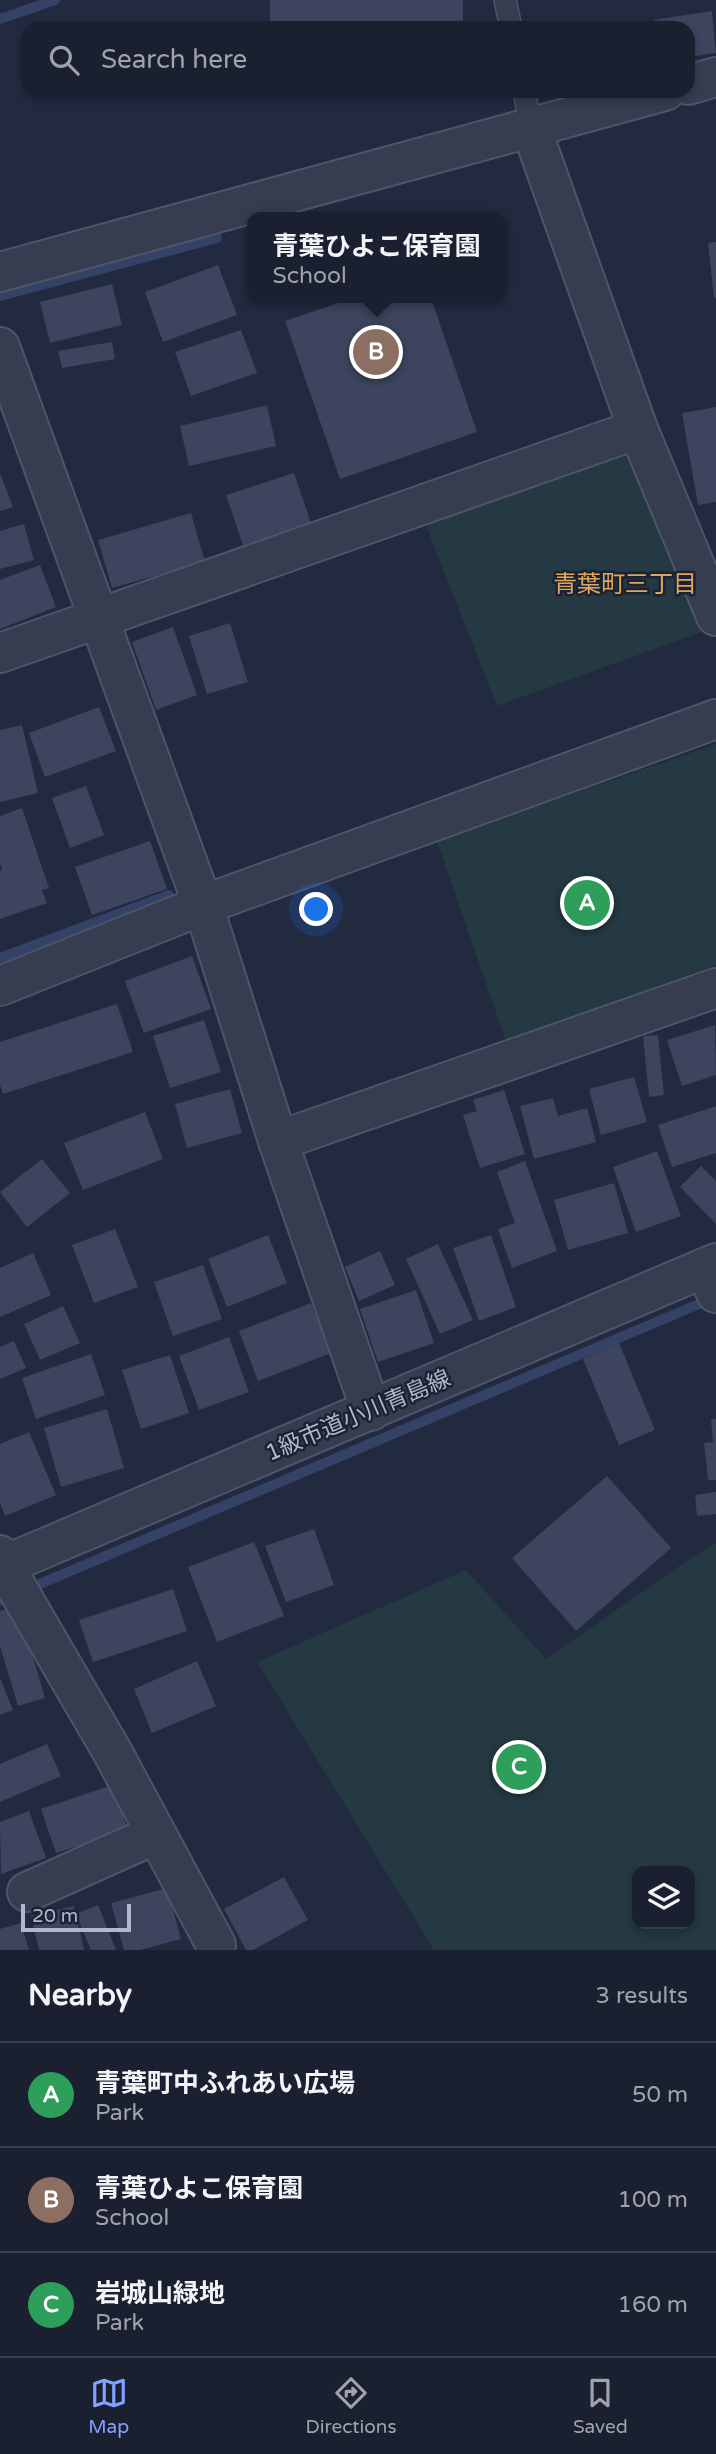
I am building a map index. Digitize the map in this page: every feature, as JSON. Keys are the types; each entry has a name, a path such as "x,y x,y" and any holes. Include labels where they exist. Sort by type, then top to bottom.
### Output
{"street":[{"path":"695,83 716,77"},
{"path":"0,272 640,98"},
{"path":"531,128 638,429 716,616"},
{"path":"0,346 203,905 278,1141 371,1411"},
{"path":"0,653 638,429"},
{"path":"0,986 203,905 716,719"},
{"path":"278,1141 716,988"},
{"name":"1級市道小川青島線","path":"1,1562 712,1275"},
{"path":"1,1562 113,1753 211,1948"},
{"path":"27,1892 156,1834"}],"lane":[{"path":"505,0 510,21"},
{"path":"525,98 531,128"}],"shaded area":[{"path":"636,452 707,630 497,706 425,523"},
{"path":"716,744 716,965 506,1042 437,841"},
{"path":"716,1543 716,1950 434,1950 257,1662 466,1570 546,1659"}],"building":[{"path":"270,0 463,0 463,21 270,21"},
{"path":"712,11 716,53 695,56 695,21 653,20"},
{"path":"716,242 716,298 714,298 708,243"},
{"path":"218,265 237,315 163,342 145,292"},
{"path":"112,284 122,325 50,343 40,302"},
{"path":"338,303 433,303 477,432 340,479 285,321"},
{"path":"241,330 257,373 191,396 175,352"},
{"path":"112,342 115,359 62,368 58,351"},
{"path":"267,405 276,446 189,466 180,426"},
{"path":"716,407 716,502 698,505 682,413"},
{"path":"0,473 13,507 0,511"},
{"path":"294,473 311,523 243,545 226,495"},
{"path":"191,513 205,562 112,588 98,540"},
{"path":"24,524 34,560 0,569 0,531"},
{"path":"40,565 56,607 0,629 0,580"},
{"path":"230,623 248,682 207,694 189,636"},
{"path":"173,627 197,695 156,710 132,642"},
{"path":"99,707 116,751 45,777 29,733"},
{"path":"22,725 38,793 0,802 0,730"},
{"path":"86,786 104,835 70,848 52,798"},
{"path":"22,808 49,888 42,890 47,903 0,919 0,816"},
{"path":"150,841 167,889 92,915 75,867"},
{"path":"192,956 211,1009 144,1033 125,981"},
{"path":"117,1004 133,1052 3,1094 0,1085 0,1042"},
{"path":"204,1020 221,1072 170,1088 153,1036"},
{"path":"715,1025 716,1075 682,1086 667,1040"},
{"path":"658,1035 664,1095 649,1097 643,1036"},
{"path":"634,1077 647,1122 601,1135 589,1089"},
{"path":"230,1089 242,1133 187,1148 175,1104"},
{"path":"504,1090 525,1154 480,1168 463,1115 477,1111 473,1100"},
{"path":"553,1098 558,1116 587,1108 596,1142 534,1159 520,1106"},
{"path":"716,1106 716,1153 672,1167 658,1125"},
{"path":"145,1112 163,1159 83,1190 64,1143"},
{"path":"657,1151 681,1216 636,1232 613,1167"},
{"path":"42,1159 70,1193 27,1227 0,1192"},
{"path":"525,1161 557,1251 512,1268 498,1229 515,1223 497,1172"},
{"path":"701,1166 716,1181 716,1224 680,1187"},
{"path":"614,1183 628,1233 568,1250 554,1200"},
{"path":"115,1229 138,1287 94,1303 72,1245"},
{"path":"268,1235 287,1283 227,1307 208,1259"},
{"path":"491,1235 516,1307 479,1321 453,1248"},
{"path":"438,1244 473,1320 440,1334 406,1259"},
{"path":"380,1251 395,1285 359,1301 345,1267"},
{"path":"33,1253 51,1295 0,1317 0,1268"},
{"path":"203,1265 222,1319 173,1336 154,1282"},
{"path":"416,1290 434,1343 378,1362 360,1309"},
{"path":"311,1303 331,1353 258,1381 239,1331"},
{"path":"63,1306 80,1343 40,1360 24,1324"},
{"path":"229,1337 249,1392 199,1410 179,1356"},
{"path":"14,1341 26,1368 0,1379 0,1347"},
{"path":"619,1343 655,1430 619,1445 583,1359"},
{"path":"91,1354 105,1395 36,1419 22,1378"},
{"path":"170,1355 189,1413 141,1429 122,1370"},
{"path":"107,1409 124,1468 61,1487 44,1428"},
{"path":"711,1419 716,1419 716,1480 708,1480 704,1443 713,1442"},
{"path":"29,1432 56,1495 5,1516 0,1503 0,1444"},
{"path":"607,1476 671,1548 576,1631 512,1558"},
{"path":"716,1492 716,1514 697,1516 695,1495"},
{"path":"314,1529 334,1585 286,1602 265,1546"},
{"path":"254,1542 284,1616 217,1642 188,1567"},
{"path":"173,1589 187,1631 93,1662 79,1620"},
{"path":"18,1606 45,1698 18,1706 0,1646 0,1611"},
{"path":"197,1661 216,1706 152,1733 134,1689"},
{"path":"0,1678 13,1710 0,1715"},
{"path":"47,1744 61,1776 0,1802 0,1764"},
{"path":"112,1785 128,1830 56,1853 41,1809"},
{"path":"29,1811 46,1858 1,1874 0,1822"},
{"path":"284,1877 308,1920 253,1950 246,1950 224,1909"},
{"path":"167,1888 181,1939 140,1950 124,1950 111,1903"},
{"path":"98,1905 116,1950 91,1950 76,1914"},
{"path":"74,1906 84,1950 39,1950 31,1916"},
{"path":"21,1923 29,1950 0,1950 0,1929"}],"waterway":[{"path":"0,19 55,0"},
{"path":"0,296 217,238"},
{"path":"0,958 169,895"},
{"path":"0,1601 713,1298"}],"place":[{"name":"青葉ひよこ保育園","path":"376,352"},
{"name":"青葉町中ふれあい広場","path":"587,903"},
{"name":"岩城山緑地","path":"519,1767"}],"district":[{"name":"青葉町三丁目","path":"625,584"}]}
